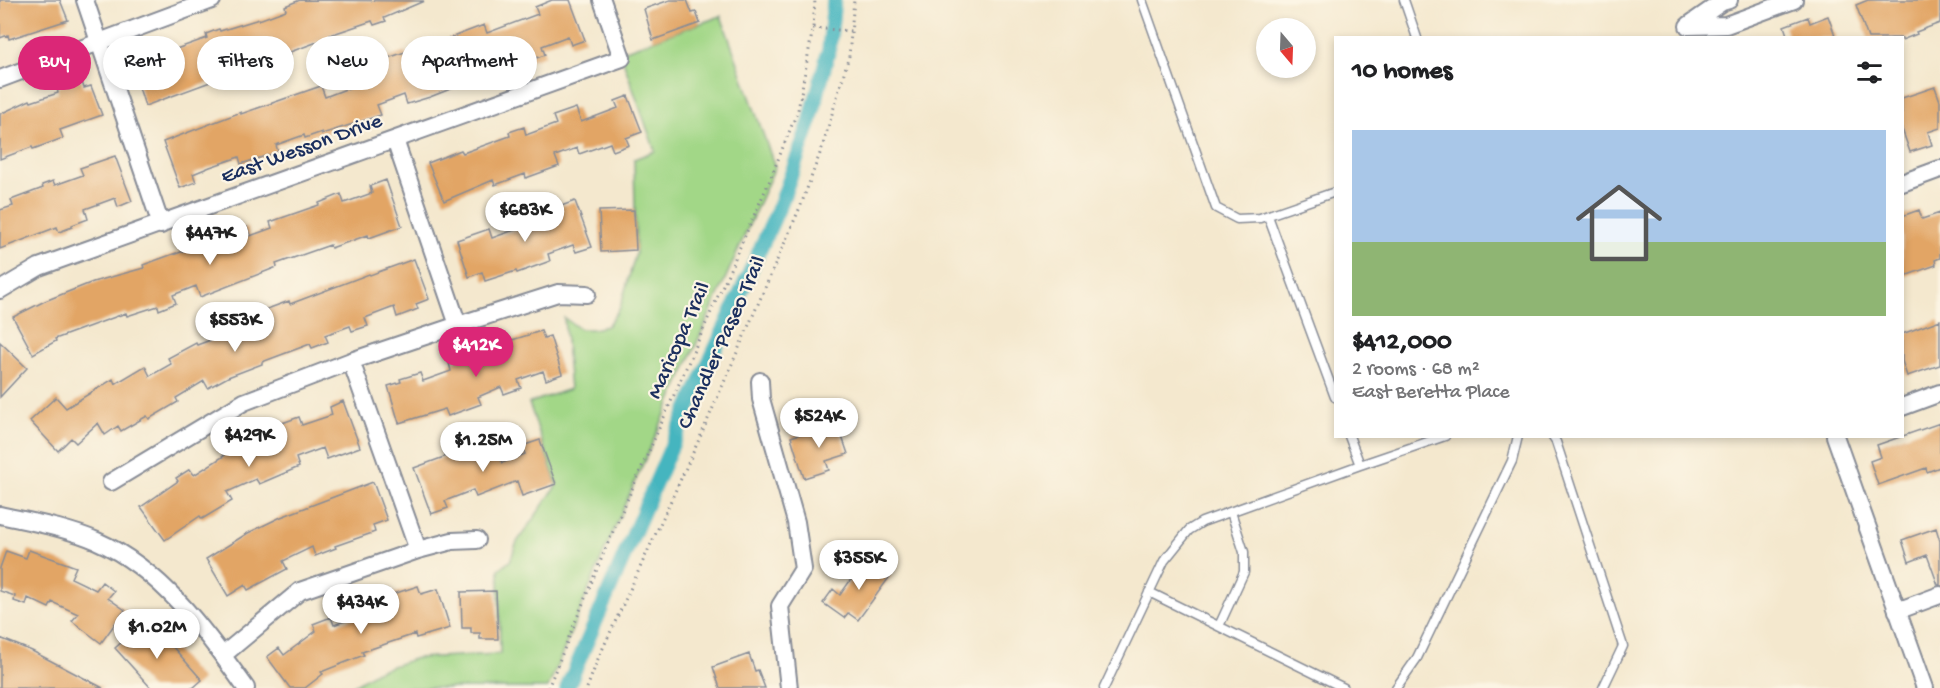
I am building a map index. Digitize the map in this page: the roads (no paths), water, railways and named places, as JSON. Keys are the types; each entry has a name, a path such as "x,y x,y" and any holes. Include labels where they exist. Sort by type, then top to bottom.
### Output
{"street":[{"path":"85,0 161,225"},
{"path":"0,79 212,0"},
{"name":"East Wesson Drive","path":"0,290 39,267 622,58 602,0"},
{"path":"1690,32 1722,2 1729,0"},
{"path":"1690,32 1726,25 1770,4 1794,0"},
{"path":"394,141 458,325"},
{"path":"1904,182 1940,169"},
{"path":"111,482 244,402 351,362 558,293 587,294"},
{"path":"351,362 418,550"},
{"path":"760,381 760,399 796,522 803,569 780,606 789,688"},
{"path":"1904,406 1940,393"},
{"path":"1836,438 1925,688"},
{"path":"0,515 45,525 98,542 133,563 177,598 223,655 246,688"},
{"path":"223,655 300,591 418,550 452,541 477,540"},
{"path":"1897,611 1940,595"}],"lane":[{"path":"1142,0 1216,208 1237,219 1260,219 1334,192"},
{"path":"1404,0 1416,36"},
{"path":"1268,216 1334,395"},
{"path":"1350,438 1360,465"},
{"path":"1104,688 1164,561 1189,530 1202,522 1439,438"},
{"path":"1396,688 1417,658 1427,638 1512,461 1518,438"},
{"path":"1553,438 1623,646 1603,688"},
{"path":"1219,626 1244,572 1244,552 1231,512"},
{"path":"1149,592 1344,688"}],"waterway":[{"path":"567,688 672,445 781,203 810,122 829,49 834,0"}]}
